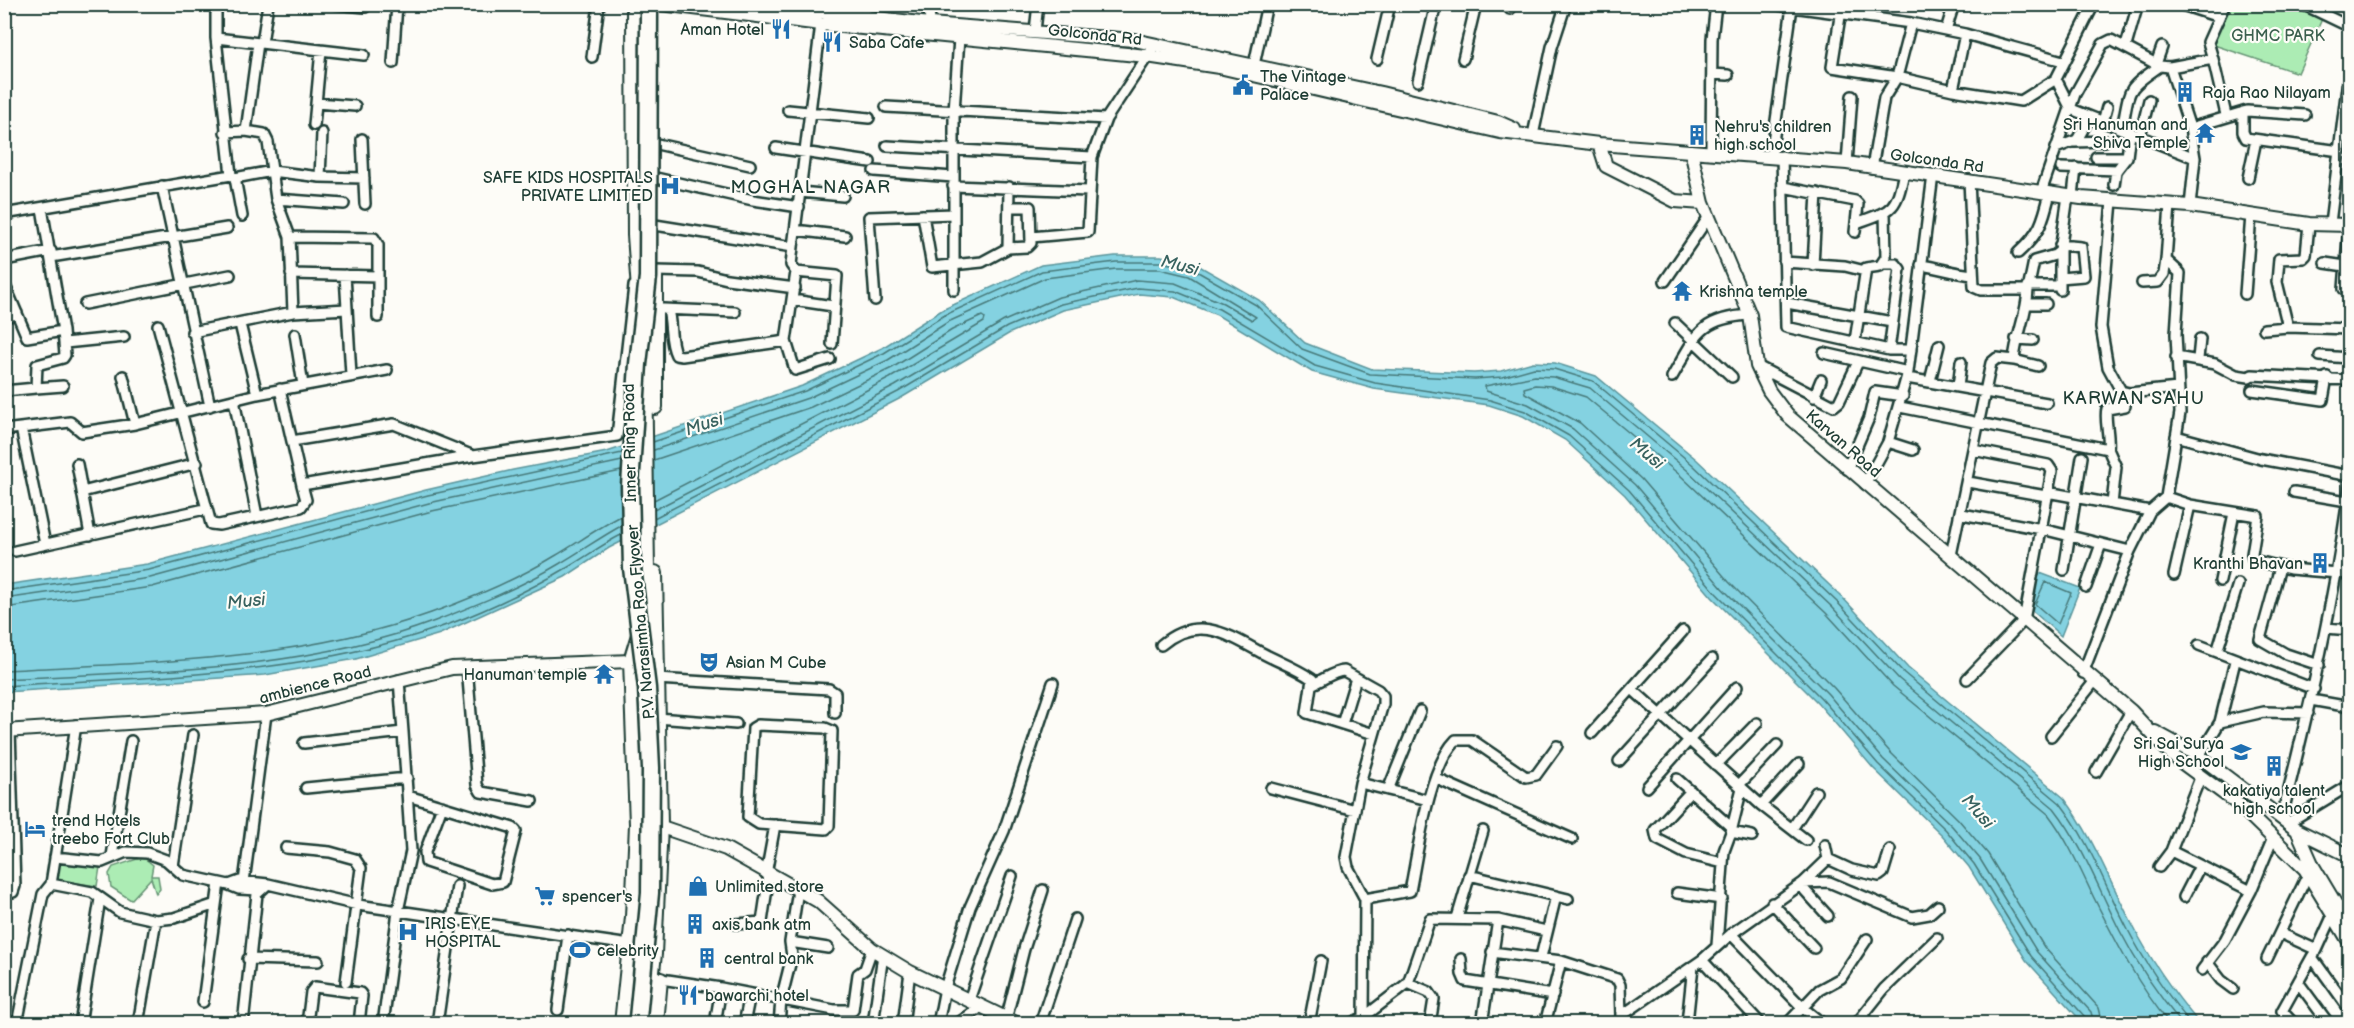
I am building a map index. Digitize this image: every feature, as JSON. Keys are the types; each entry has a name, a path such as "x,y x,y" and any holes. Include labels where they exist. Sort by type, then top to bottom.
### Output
{"highway":[{"name":"P.V. Narasimha Rao Flyover","path":"627,1023 639,891 642,812 637,688 626,569 622,488 624,403 639,237 640,4"},
{"name":"P.V. Narasimha Rao Flyover","path":"637,1023 650,893 652,779 646,688 632,568 630,486 649,257 649,4"}],"main road":[{"name":"Inner Ring Road","path":"634,4 636,248 650,358 651,568 660,825 656,979 646,1023"},
{"name":"Inner Ring Road","path":"650,358 661,308 655,271 656,64 659,4"},
{"path":"635,84 656,84"},
{"name":"Inner Ring Road","path":"622,1023 630,945 637,824 631,661 644,618 651,568"}],"street":[{"path":"216,4 216,38 225,132 242,216"},
{"path":"246,131 268,4"},
{"path":"336,4 365,7"},
{"path":"393,63 397,4"},
{"path":"592,57 599,4"},
{"name":"Golconda Rd","path":"659,4 821,24 1147,56 1220,67 1500,132 1599,144 1847,163 2046,193 2112,201 2190,206 2309,224 2349,225"},
{"name":"Golconda Rd","path":"750,4 865,10 930,24 1035,31 1155,45 1498,122 1526,134"},
{"path":"929,4 930,24"},
{"path":"1035,31 1038,4"},
{"path":"1254,66 1267,4"},
{"path":"1377,59 1390,4"},
{"path":"1418,81 1436,4"},
{"path":"1463,60 1476,4"},
{"path":"1526,134 1566,4"},
{"path":"1711,151 1716,4"},
{"path":"1870,17 1872,4"},
{"path":"1947,30 1954,4"},
{"path":"1841,9 1832,67 1897,76 1953,90 2020,101 2056,79 2063,61 2094,4"},
{"path":"2126,46 2138,4"},
{"path":"2179,4 2219,17"},
{"path":"2224,4 2208,42 2226,116"},
{"path":"1772,5 1841,9 1870,17 1965,34 2063,61"},
{"path":"2303,5 2349,27"},
{"path":"1792,7 1776,156 1783,187 1787,303 1785,322 1790,330 1889,350 1911,350"},
{"path":"1872,168 1884,98 1897,76 1911,23"},
{"path":"821,24 791,265 796,272 795,288 786,341 795,370 830,359"},
{"path":"1953,90 1965,34"},
{"path":"216,38 364,55"},
{"path":"954,290 954,111 959,38"},
{"path":"2018,253 2035,237 2042,225 2056,148 2075,94 2103,44 2110,40 2162,66"},
{"path":"1031,237 1088,232 1088,192 1092,157 1106,119 1155,45"},
{"path":"2162,47 2162,66 2190,128 2195,158 2190,206"},
{"path":"314,125 321,50"},
{"path":"2114,185 2117,170 2127,157 2129,92 2137,80 2162,66 2213,59"},
{"path":"2330,223 2349,63"},
{"path":"1712,74 1728,75"},
{"path":"2056,79 2071,109 2195,158"},
{"path":"1847,163 1852,96"},
{"path":"2140,136 2149,100"},
{"path":"316,103 355,106"},
{"path":"886,107 1106,119"},
{"path":"2103,122 2108,107"},
{"path":"788,110 869,118"},
{"path":"2190,128 2243,112 2304,115"},
{"path":"2243,112 2244,134 2256,140 2340,151"},
{"path":"2074,142 2080,137 2090,117"},
{"path":"225,132 246,131 264,135 268,142 276,199 290,237 293,312"},
{"path":"321,177 322,133"},
{"path":"363,139 364,204"},
{"path":"2248,178 2256,140"},
{"path":"2056,148 2074,142 2105,141"},
{"path":"657,144 750,165"},
{"path":"1599,144 1606,166 1674,201 1702,203"},
{"path":"887,146 1092,157"},
{"path":"777,148 953,181 1088,192"},
{"name":"Karvan Road","path":"1691,151 1702,203 1750,315 1757,366 1769,391 1787,415 2130,711 2173,756 2238,804 2308,874 2331,917 2349,944"},
{"path":"2096,157 2127,157"},
{"path":"2061,168 2117,170"},
{"path":"2060,285 2060,248 2076,168"},
{"path":"4,214 162,186 272,171 321,177 364,178"},
{"path":"1783,187 1855,201 1858,204 1856,227 1885,212 1898,200 1904,172"},
{"path":"1865,484 1888,442 1908,375 1932,175"},
{"path":"656,178 753,200 799,207"},
{"path":"1969,180 1973,284 1978,289 2060,285 2084,276 2081,247 2060,248"},
{"path":"162,186 192,332 210,406"},
{"path":"1008,248 1009,187"},
{"path":"800,192 843,196"},
{"path":"1813,265 1817,193"},
{"path":"276,199 344,204"},
{"path":"2112,201 2101,327 2108,368 2124,392 2125,406 2107,409 2105,414 2110,435 2108,449 2116,467 2112,504"},
{"path":"2142,283 2158,282 2164,274 2170,205"},
{"path":"923,215 932,267 982,262 1008,248 1030,245 1030,207 1009,207"},
{"path":"36,388 37,365 63,357 65,343 42,208"},
{"path":"1882,264 1886,256 1885,212"},
{"path":"875,300 869,217 954,214"},
{"path":"2245,294 2251,215"},
{"path":"1665,281 1708,218"},
{"path":"2288,327 2277,282 2279,259 2303,258 2306,255 2309,224"},
{"path":"655,225 793,247"},
{"path":"2349,225 2344,289 2349,290"},
{"path":"4,260 172,238 227,228"},
{"path":"795,230 845,236"},
{"path":"290,237 375,238 378,245 378,317"},
{"path":"303,485 473,456 617,436 634,286 636,248"},
{"path":"2014,360 2016,339 2027,304 2034,261 2055,255 2060,248"},
{"path":"2084,673 2130,551 2150,511 2166,497 2180,413 2176,357 2180,273 2166,260"},
{"path":"1784,262 1845,266 1865,271"},
{"path":"2325,263 2345,266"},
{"path":"1855,342 1866,268 1882,264 1896,264 1900,269 1889,350"},
{"path":"1922,264 1946,270 1948,273 1973,275"},
{"path":"655,271 698,272 727,279 795,288"},
{"path":"796,272 842,276 833,306 832,344"},
{"path":"291,274 378,276"},
{"path":"85,304 230,275"},
{"path":"345,275 351,375"},
{"path":"4,283 28,338 63,331"},
{"path":"793,300 833,306"},
{"path":"1787,303 1892,322"},
{"path":"2027,304 2046,304"},
{"path":"661,308 735,312"},
{"path":"661,308 672,326 672,348 675,355 682,356 786,341"},
{"path":"192,332 293,312 347,309"},
{"path":"4,318 17,313"},
{"path":"1672,377 1695,339 1714,320 1750,315"},
{"path":"1675,323 1695,339 1732,377"},
{"path":"240,324 257,394"},
{"path":"158,325 180,413 197,464 206,509 214,526 301,507 306,501 280,389"},
{"path":"2264,329 2288,327 2349,329"},
{"path":"295,334 303,385"},
{"path":"65,343 124,337"},
{"path":"2016,339 2033,340"},
{"path":"2198,359 2200,339"},
{"path":"1930,381 1939,345"},
{"path":"1824,353 1985,394 2047,403"},
{"path":"2320,356 2349,358"},
{"path":"2176,357 2198,359 2215,364 2236,375 2346,379"},
{"path":"1951,555 1962,514 1978,424 1994,359 2014,360 2038,366"},
{"path":"1757,366 1814,397 1836,405 1858,362"},
{"path":"1958,387 1961,362"},
{"path":"4,430 70,422 82,432 135,424 280,389 387,370"},
{"path":"123,376 135,424"},
{"path":"2252,390 2323,400 2327,377"},
{"path":"1814,397 1821,380"},
{"path":"4,391 63,386"},
{"path":"2124,392 2178,388"},
{"path":"1847,469 1869,418 1875,392 1903,396"},
{"path":"234,400 257,516"},
{"path":"1900,407 2108,449"},
{"path":"292,441 394,424 473,456"},
{"path":"21,428 45,544"},
{"path":"2176,436 2261,459 2349,476"},
{"path":"1888,442 1912,450"},
{"path":"1967,679 2024,620 2052,471 2048,465 1973,450"},
{"path":"2064,570 2082,457"},
{"path":"76,464 90,535"},
{"path":"82,492 197,464"},
{"path":"1968,482 2150,511"},
{"path":"2233,989 2204,966 2225,940 2277,841 2290,842 2289,823 2308,713 2337,573 2348,493 2294,492"},
{"path":"2166,497 2190,505 2258,516 2253,559 2280,567 2349,574"},
{"path":"2174,575 2190,505"},
{"path":"15,551 206,509"},
{"path":"2220,581 2234,513"},
{"path":"1962,514 2042,529 2130,551"},
{"path":"2086,587 2102,544"},
{"path":"2280,567 2260,639 2286,654 2319,665"},
{"path":"2217,652 2238,584"},
{"path":"2326,628 2349,630"},
{"path":"1161,645 1176,632 1199,629 1225,633 1245,641 1261,653 1312,679 1307,713 1374,734"},
{"path":"1592,733 1683,631"},
{"path":"2199,645 2235,661 2314,689"},
{"path":"1619,760 1712,659"},
{"name":"ambience Road","path":"7,730 266,714 452,668 631,661"},
{"path":"2199,756 2220,722 2235,661"},
{"path":"467,667 477,785 481,792 489,795 532,801"},
{"path":"1313,684 1339,671 1356,678 1383,696 1360,783 1346,857 1348,867 1365,899 1365,1017"},
{"path":"1342,724 1356,678"},
{"path":"656,679 830,689 835,693 835,713"},
{"path":"383,1023 398,911 411,851 399,680"},
{"path":"2051,736 2094,681"},
{"path":"938,1023 945,988 970,907 1004,831 1053,683"},
{"path":"1647,787 1737,687"},
{"path":"1632,689 1761,805 1806,840"},
{"path":"2311,700 2349,706"},
{"path":"1388,790 1420,711"},
{"path":"2096,772 2130,711"},
{"path":"2220,722 2264,712 2308,713"},
{"path":"244,882 266,714"},
{"path":"657,718 736,724"},
{"path":"1716,765 1757,723"},
{"path":"17,1023 43,894 51,884 76,725"},
{"path":"758,725 829,729 834,738 829,826 823,829 775,825 759,824 747,817 753,728 758,725"},
{"path":"4,894 13,892 15,886 7,730"},
{"name":"Karvan Road","path":"2151,731 2185,746 2289,823 2349,856"},
{"path":"304,743 403,732"},
{"path":"173,866 193,735"},
{"path":"1365,899 1410,891 1428,800 1449,747 1456,740 1472,740 1526,777 1536,775 1557,746"},
{"path":"112,856 131,741"},
{"path":"1717,945 1723,863 1740,786 1777,745"},
{"path":"1761,805 1799,764"},
{"path":"306,788 407,778"},
{"path":"2158,867 2171,851 2200,778"},
{"path":"1437,779 1572,839"},
{"path":"1677,779 1731,830 1752,836"},
{"path":"1360,783 1428,800"},
{"path":"2289,823 2349,785"},
{"path":"1271,788 1355,810"},
{"path":"1691,791 1655,830 1658,839 1686,855 1723,863"},
{"path":"1792,829 1816,792"},
{"path":"408,796 442,806 516,831 503,882 492,884 426,862 426,852 442,806"},
{"path":"2289,823 2349,927"},
{"path":"637,824 660,825 726,849 818,901 878,952 910,972 1006,1020 1018,1023"},
{"path":"736,924 762,922 775,825"},
{"path":"1457,918 1483,831"},
{"path":"1825,845 1828,859"},
{"path":"286,848 330,852 355,859 361,868 358,905 346,982"},
{"path":"1828,859 1852,870 1879,876 1883,873 1890,850"},
{"path":"2171,851 2251,891"},
{"path":"55,857 102,862 126,852 147,854 173,866 183,875 239,889 259,890 268,884"},
{"path":"1620,1020 1772,903 1802,884 1828,859"},
{"path":"2184,897 2200,866"},
{"path":"2267,959 2308,874"},
{"path":"1469,875 1568,899"},
{"path":"975,1023 975,1005 1012,876"},
{"path":"224,884 244,882 268,884 358,905 630,945"},
{"path":"1802,884 1829,882 1912,917 1929,914 1938,906"},
{"path":"51,884 92,892 120,912 156,920 174,918 216,904"},
{"path":"202,1002 216,904 224,884"},
{"path":"1802,884 1828,916"},
{"path":"438,1023 457,886"},
{"path":"243,1023 248,959 259,890"},
{"path":"779,1023 792,956 790,942 798,890"},
{"path":"1006,1020 1024,949 1043,890"},
{"path":"1677,892 1722,898"},
{"path":"1541,957 1556,896"},
{"path":"80,1023 100,899"},
{"path":"1772,903 1814,948"},
{"path":"2294,1023 2282,1011 2314,954 2331,917"},
{"path":"1349,1023 1365,1017 1408,984 1426,924 1434,918 1498,920 1546,931"},
{"path":"1040,1023 1075,919"},
{"path":"138,1023 156,920"},
{"path":"1482,1023 1486,984 1498,920"},
{"path":"2280,933 2314,954 2349,1010"},
{"path":"1731,934 1803,1008 1823,1023"},
{"path":"558,1010 568,936"},
{"path":"1856,1023 1884,989 1937,938"},
{"path":"1787,1023 1819,990 1841,978 1867,939"},
{"path":"790,942 828,948"},
{"path":"657,1023 656,979 721,988 834,1010 853,1010 858,974 860,970 865,969 878,952"},
{"path":"873,1023 878,952"},
{"path":"1492,952 1561,961 1617,979 1620,985 1620,1020"},
{"path":"248,959 318,961"},
{"path":"1461,959 1465,981 1553,994"},
{"path":"1309,1023 1321,961"},
{"path":"1545,1023 1561,961"},
{"path":"1687,1023 1697,963"},
{"path":"1697,963 1761,1023"},
{"path":"903,1023 910,972"},
{"path":"2298,982 2329,1023"},
{"path":"1408,984 1429,992 1434,999 1430,1023"},
{"path":"307,1023 311,992 315,987 360,993 362,996 359,1023"},
{"path":"715,1023 721,988"},
{"path":"744,1023 750,994"},
{"path":"957,1023 975,1005"}],"green space":[{"name":"GHMC PARK","path":"2229,5 2285,5 2322,19 2298,73 2211,44"},
{"path":"143,857 153,865 151,876 158,876 160,889 156,894 151,878 131,900 111,887 109,874 113,867"},
{"path":"59,861 100,867 97,886 56,880"}],"water":[{"name":"Musi","path":"1115,256 1161,256 1194,263 1259,300 1305,343 1372,369 1474,373 1501,371 1533,362 1555,363 1596,376 1696,459 1842,597 1908,668 2064,798 2092,843 2147,951 2171,988 2199,1023 2083,1023 2026,960 1969,867 1942,835 1873,768 1818,703 1712,597 1625,495 1565,440 1523,416 1489,405 1374,389 1312,372 1217,315 1173,297 1139,294 1063,310 1010,333 901,398 609,548 565,577 440,634 356,659 265,675 5,692 5,585 147,564 426,490 607,452 802,386 882,348 942,310 1041,265"},
{"path":"2040,573 2080,588 2061,636 2027,606"}],"place":[{"name":"Aman Hotel","path":"781,29"},
{"name":"Saba Cafe","path":"832,42"},
{"name":"The Vintage Palace","path":"1243,85"},
{"name":"Raja Rao Nilayam","path":"2185,92"},
{"name":"Sri Hanuman and Shiva Temple","path":"2205,133"},
{"name":"Nehru's children high school","path":"1697,135"},
{"name":"SAFE KIDS HOSPITALS PRIVATE LIMITED","path":"670,186"},
{"name":"Krishna temple","path":"1682,291"},
{"name":"Kranthi Bhavan","path":"2320,563"},
{"name":"Asian M Cube","path":"709,662"},
{"name":"Hanuman temple","path":"604,674"},
{"name":"Sri Sai Surya High School","path":"2241,752"},
{"name":"kakatiya talent high school","path":"2274,766"},
{"name":"trend Hotels treebo Fort Club","path":"35,829"},
{"name":"Unlimited store","path":"698,886"},
{"name":"spencer's","path":"545,896"},
{"name":"axis bank atm","path":"695,924"},
{"name":"IRIS EYE HOSPITAL","path":"408,932"},
{"name":"celebrity","path":"580,950"},
{"name":"central bank","path":"707,958"},
{"name":"bawarchi hotel","path":"688,995"}],"district":[{"name":"MOGHAL NAGAR","path":"811,187"},
{"name":"KARWAN SAHU","path":"2134,398"}]}
